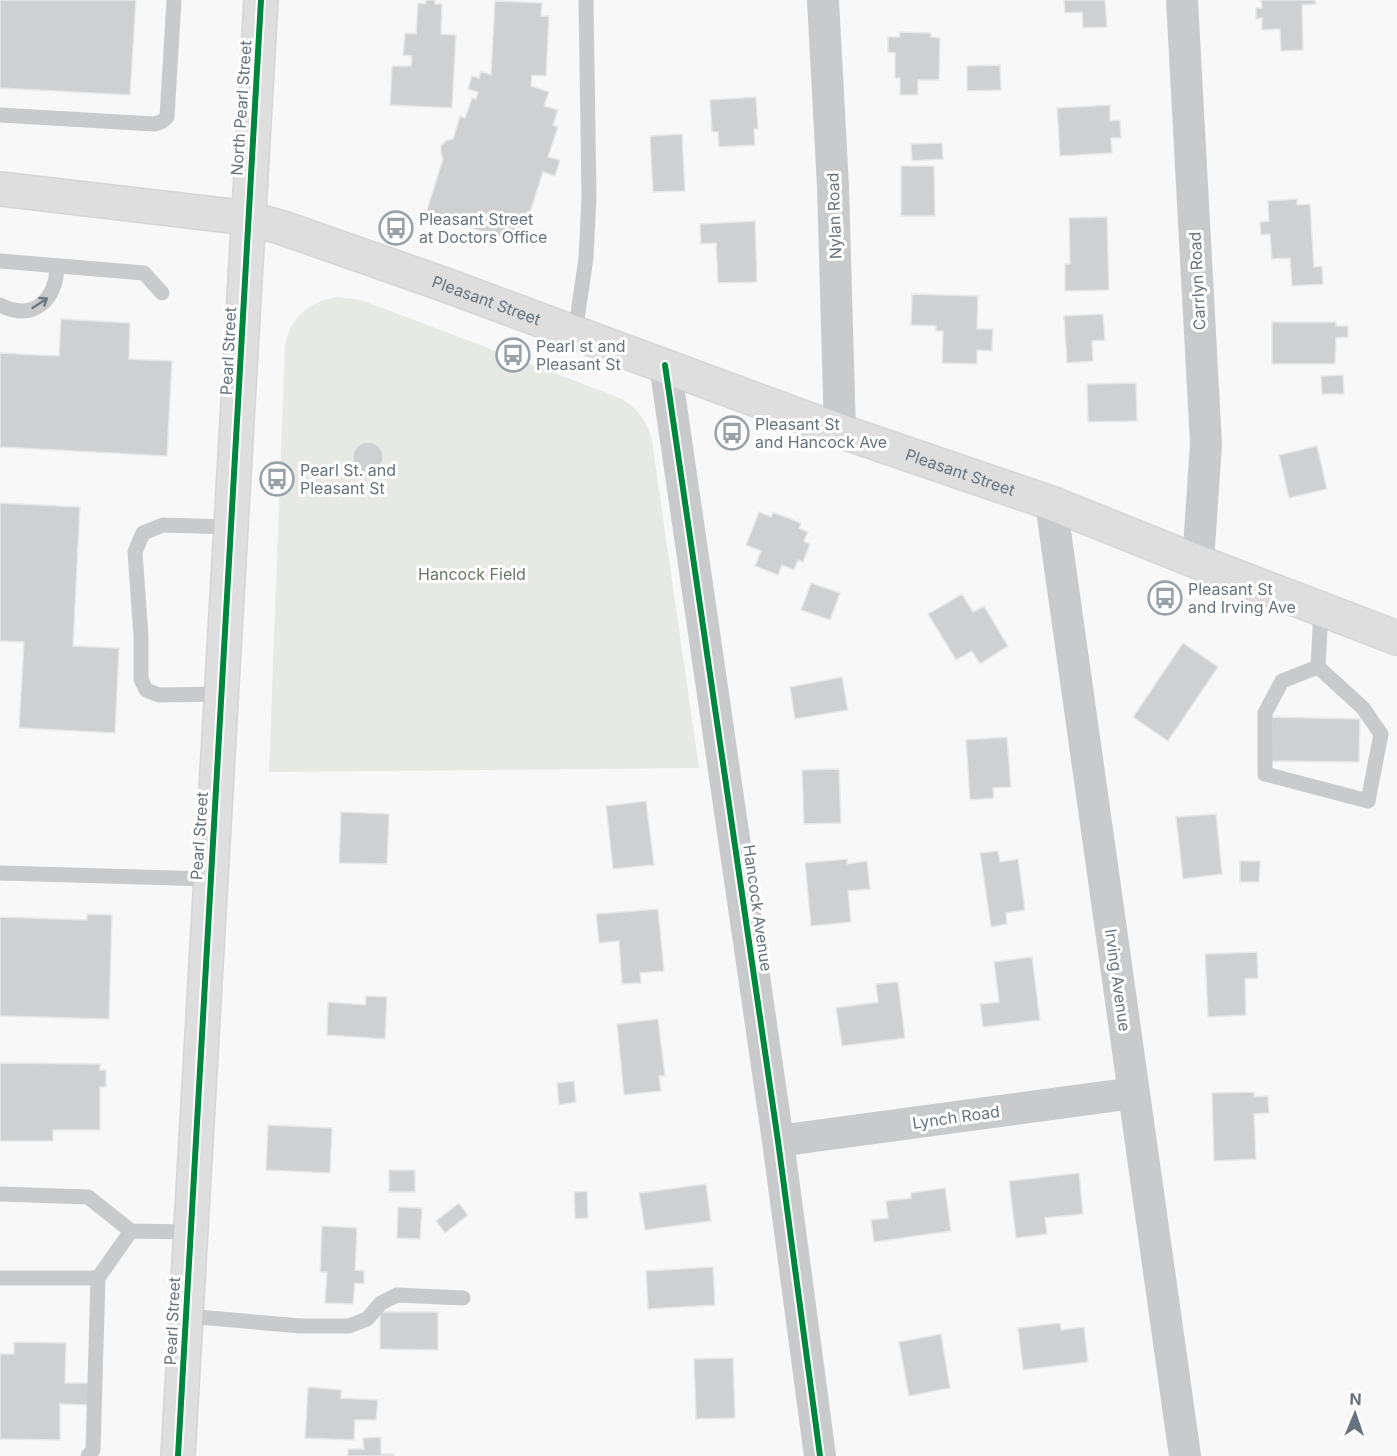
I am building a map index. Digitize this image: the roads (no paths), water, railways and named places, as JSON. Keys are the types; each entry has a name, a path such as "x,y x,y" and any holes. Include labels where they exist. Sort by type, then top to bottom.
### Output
{"main road":[{"name":"North Pearl Street","path":"248,218 261,0"},
{"name":"Pleasant Street","path":"0,189 248,218 351,251 840,431 1051,504 1397,638"},
{"name":"Pearl Street","path":"178,1456 248,218"}],"street":[{"name":"Nylan Road","path":"823,0 833,187 840,431"},
{"name":"Carrlyn Road","path":"1182,0 1206,444 1198,562"},
{"name":"Hancock Avenue","path":"665,365 778,1141 820,1456"},
{"name":"Irving Avenue","path":"1051,504 1185,1456"},
{"name":"Lynch Road","path":"778,1141 1134,1093"}],"lane":[{"path":"0,115 154,124 161,122 167,117 174,0"},
{"path":"575,333 586,258 589,197 586,0"},
{"path":"0,261 144,273 162,293"},
{"path":"0,304 17,311 34,308 48,298 57,283 57,266"},
{"path":"220,694 159,694 146,690 141,679 141,636 135,552 143,533 163,525 230,527"},
{"path":"1318,667 1321,610"},
{"path":"1318,667 1364,708 1381,734 1368,801 1265,774 1265,713 1282,681 1318,667"},
{"path":"0,873 210,879"},
{"path":"0,1194 88,1197 131,1231 190,1232"},
{"path":"88,1456 93,1450 98,1278 131,1231"},
{"path":"0,1278 98,1278"},
{"path":"186,1316 301,1326 349,1326 367,1320 381,1303 397,1295 463,1298"}],"place":[{"name":"Pleasant Street at Doctors Office","path":"396,228"},
{"name":"Pearl st and Pleasant St","path":"513,355"},
{"name":"Pleasant St and Hancock Ave","path":"732,433"},
{"name":"Pearl St. and Pleasant St","path":"277,479"},
{"name":"Pleasant St and Irving Ave","path":"1165,598"}],"park label":[{"name":"Hancock Field","path":"472,574"}]}
